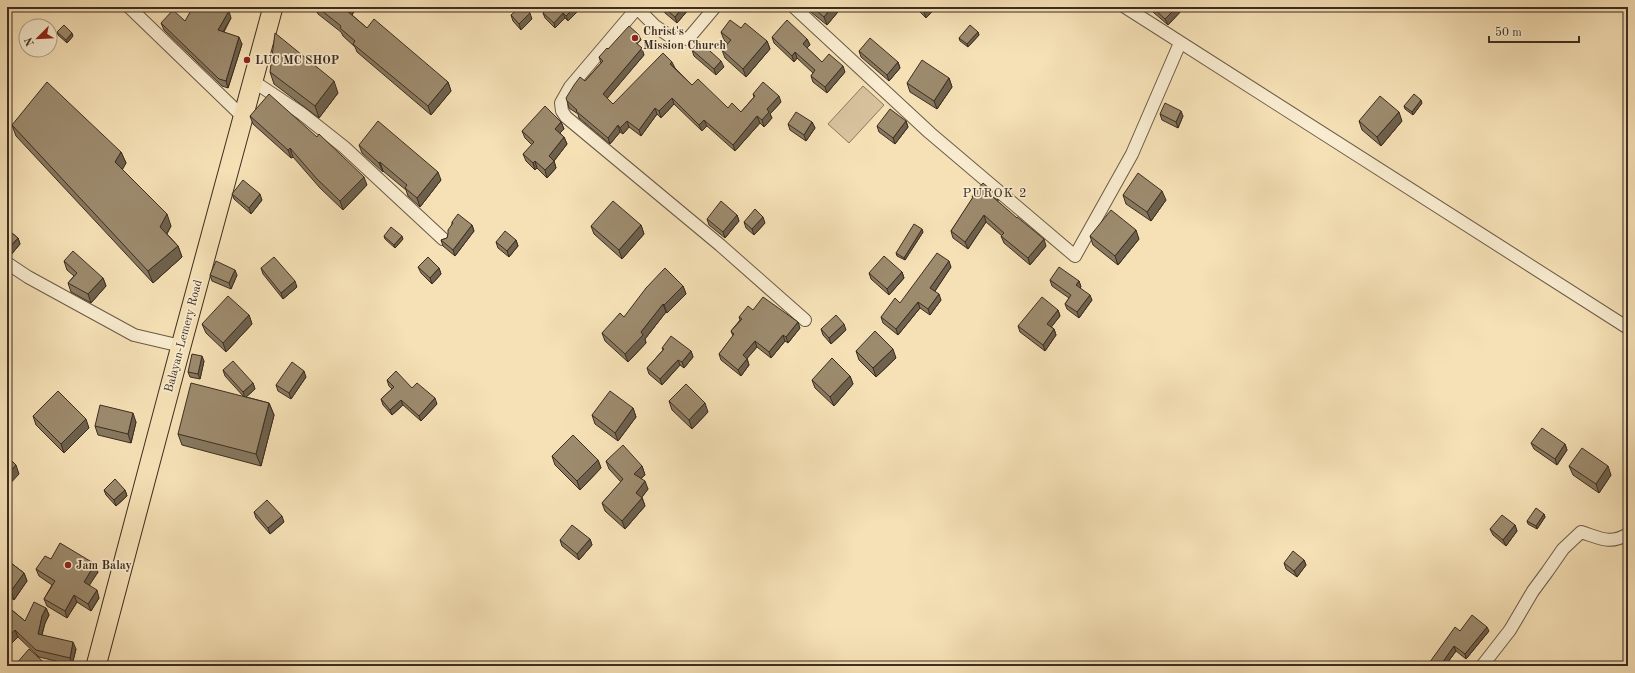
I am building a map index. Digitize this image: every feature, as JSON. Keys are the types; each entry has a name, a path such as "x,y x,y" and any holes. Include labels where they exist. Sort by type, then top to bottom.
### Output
{"main road":[{"name":"Balayan-Lemery Road","path":"96,666 180,346 273,7"}],"street":[{"path":"129,7 242,116"},
{"path":"715,7 688,39 671,37 655,26 636,8 570,87 561,103 562,111 566,117 720,245 805,320"},
{"path":"794,7 930,133 1075,256 1132,154 1180,43"},
{"path":"1125,7 1628,328"},
{"path":"253,81 301,113 344,147 443,238"},
{"path":"7,263 28,277 134,335 180,346"},
{"path":"1482,666 1510,630 1533,590 1571,540 1581,532 1607,540 1619,540 1628,534"}],"shaded area":[{"path":"863,86 884,105 849,143 828,124"}],"building":[{"path":"193,7 222,7 229,11 218,30 239,37 226,81 219,79 161,23 173,10 185,21"},
{"path":"317,7 348,7 346,10 367,28 374,19 448,82 428,106 353,44 355,41 340,28 341,26"},
{"path":"520,7 525,7 530,13 519,24 511,15"},
{"path":"548,7 575,7 566,16 563,13 554,23 543,13"},
{"path":"663,7 683,7 675,17"},
{"path":"812,7 832,7 824,17"},
{"path":"919,7 929,7 924,12"},
{"path":"1152,7 1177,7 1165,19"},
{"path":"730,20 741,28 745,23 767,41 743,69 722,50 731,40 721,32"},
{"path":"787,20 807,39 803,44 822,62 829,54 843,66 825,87 811,76 815,70 795,52 792,56 772,37"},
{"path":"64,25 72,33 66,40 58,33"},
{"path":"970,25 978,32 967,44 959,38"},
{"path":"629,26 638,34 633,40 642,48 603,94 613,104 663,53 672,62 670,64 692,85 698,79 728,108 732,103 741,112 755,96 753,94 763,82 779,96 767,109 769,112 762,120 757,116 733,145 704,120 699,125 672,98 659,111 655,108 639,130 627,121 620,128 618,125 608,138 576,111 577,110 567,101 566,98 580,77 585,81 603,61 599,57"},
{"path":"275,33 334,81 315,106 270,72"},
{"path":"870,38 898,62 887,75 859,51"},
{"path":"699,41 721,61 714,69 692,50"},
{"path":"922,60 949,78 934,101 907,83"},
{"path":"47,82 121,152 115,162 167,214 160,227 178,246 148,271 12,125"},
{"path":"269,94 317,137 319,134 364,177 340,201 317,179 290,148 288,150 250,116"},
{"path":"1414,94 1421,100 1412,112 1404,106"},
{"path":"1380,96 1399,112 1377,137 1359,121"},
{"path":"1165,103 1181,111 1176,122 1160,114"},
{"path":"545,106 561,122 555,129 564,137 549,156 554,161 545,170 535,161 533,163 523,154 534,142 522,131"},
{"path":"890,109 906,121 893,138 877,126"},
{"path":"796,112 812,122 804,135 788,124"},
{"path":"378,121 438,172 417,198 405,188 407,185 359,145"},
{"path":"1138,173 1162,191 1147,212 1123,195"},
{"path":"243,180 260,194 249,208 232,194"},
{"path":"983,183 996,194 993,197 1044,239 1028,258 1001,236 1004,233 984,215 965,242 951,231 973,197 972,196"},
{"path":"613,201 641,225 619,250 591,226"},
{"path":"721,201 737,215 723,232 707,219"},
{"path":"755,209 763,217 752,229 744,222"},
{"path":"1111,210 1136,230 1115,256 1090,236"},
{"path":"458,214 472,225 453,250 441,240 447,238 448,230"},
{"path":"914,224 922,229 904,258 896,253"},
{"path":"391,227 402,236 394,245 384,236"},
{"path":"7,229 18,238 7,250"},
{"path":"505,231 516,240 507,251 496,242"},
{"path":"73,251 103,278 88,294 68,283 77,273 64,261"},
{"path":"937,253 949,261 930,288 939,294 928,309 918,302 896,329 881,317 895,298 900,303"},
{"path":"884,256 902,272 887,289 869,273"},
{"path":"274,257 295,281 281,293 261,268"},
{"path":"428,257 439,268 430,278 418,267"},
{"path":"216,261 235,270 229,283 210,275"},
{"path":"1059,267 1079,281 1076,285 1090,295 1077,312 1065,304 1071,295 1050,280"},
{"path":"665,268 683,286 664,305 663,304 641,332 643,335 625,354 602,333 620,313 624,317 646,288"},
{"path":"228,296 249,315 223,343 202,324"},
{"path":"763,297 798,322 786,337 783,335 769,352 755,341 743,355 747,359 738,370 719,354 734,334 731,331 742,319 739,317 748,306 753,310"},
{"path":"1042,297 1058,310 1047,324 1054,329 1043,345 1018,326"},
{"path":"836,315 844,324 829,338 821,329"},
{"path":"875,331 893,349 873,368 856,351"},
{"path":"671,336 691,351 682,362 678,360 660,379 647,368 664,349 662,348"},
{"path":"192,354 202,356 198,374 188,372"},
{"path":"832,358 850,376 830,397 812,380"},
{"path":"233,361 253,383 243,392 223,370"},
{"path":"292,362 304,371 289,393 276,385"},
{"path":"396,371 412,388 417,383 435,398 419,416 401,400 390,410 381,399 394,387 387,380"},
{"path":"191,383 269,403 256,454 178,434"},
{"path":"686,384 705,403 689,420 669,401"},
{"path":"58,391 86,419 61,444 33,416"},
{"path":"610,391 633,408 615,433 592,415"},
{"path":"100,405 133,413 128,434 95,426"},
{"path":"1542,428 1565,444 1555,459 1531,443"},
{"path":"573,435 598,460 577,481 552,456"},
{"path":"623,445 642,466 634,474 645,481 636,493 642,498 622,521 602,503 623,479 606,461"},
{"path":"1582,448 1608,466 1596,484 1569,466"},
{"path":"7,456 16,465 7,475"},
{"path":"115,479 125,490 114,500 104,490"},
{"path":"267,500 282,516 268,528 254,512"},
{"path":"1536,508 1544,514 1536,526 1527,521"},
{"path":"1502,515 1515,525 1503,540 1490,529"},
{"path":"572,525 590,539 577,554 560,540"},
{"path":"60,543 95,564 84,582 97,590 88,604 74,595 65,611 44,599 55,581 36,569 45,556 51,559"},
{"path":"1293,551 1304,560 1294,571 1284,563"},
{"path":"7,560 24,573 11,591 7,588"},
{"path":"34,602 46,608 42,616 38,634 73,642 70,658 36,650 15,630 7,638 7,606 25,621"},
{"path":"1472,615 1487,627 1465,654 1454,646 1440,666 1427,666 1455,627 1460,631"},
{"path":"29,649 48,666 19,666 16,664"}],"place":[{"name":"Christ's Mission Church","path":"635,38"},
{"name":"LUC MC SHOP","path":"247,60"},
{"name":"Jam Balay","path":"68,565"}],"district":[{"name":"PUROK 2","path":"995,192"}]}
